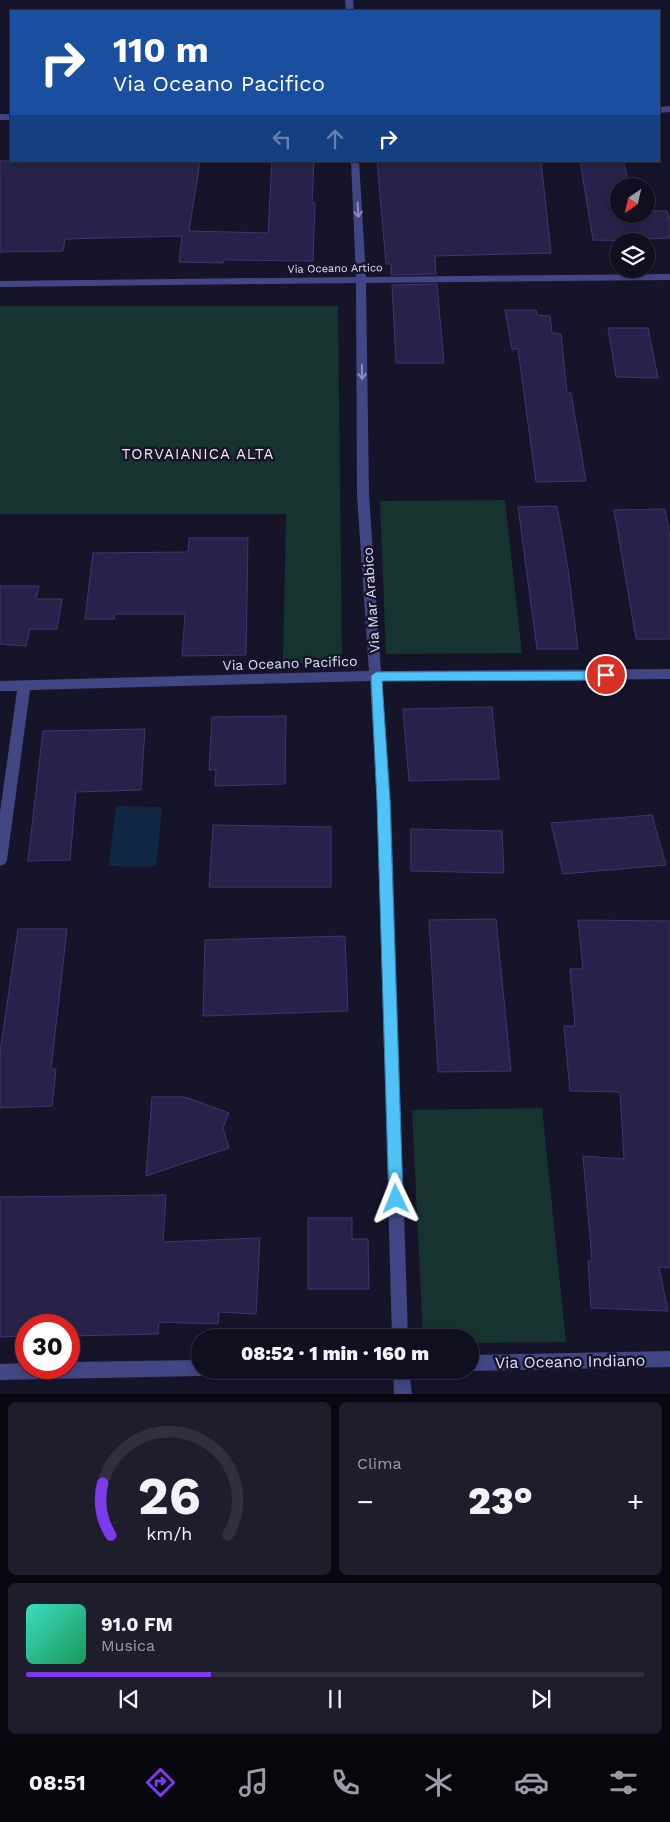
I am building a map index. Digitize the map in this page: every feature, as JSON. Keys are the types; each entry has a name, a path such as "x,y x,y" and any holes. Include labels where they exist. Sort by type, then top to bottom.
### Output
{"street":[{"name":"Via Mar Arabico","path":"355,162 361,280 363,495 384,812 400,1329"},
{"name":"Via Oceano Artico","path":"0,284 670,277"},
{"name":"Via Oceano Pacifico","path":"0,686 376,676 670,674"},
{"path":"0,860 24,686"},
{"name":"Via Oceano Indiano","path":"479,1363 670,1359"},
{"path":"0,1372 191,1368"},
{"path":"402,1379 403,1394"}],"green space":[{"path":"0,306 338,306 342,663 283,663 286,514 0,514"},
{"path":"505,500 522,653 386,654 380,501"},
{"path":"542,1108 566,1342 479,1343 479,1329 423,1329 412,1110"}],"water":[{"path":"116,806 162,807 156,867 109,866"}],"building":[{"path":"0,161 200,162 189,231 268,233 272,162 314,162 312,203 315,203 313,261 224,260 223,263 179,262 182,236 65,239 63,251 0,252"},
{"path":"377,162 541,162 551,253 435,256 436,274 391,275 391,264 386,264"},
{"path":"580,162 623,162 628,178 610,178 610,223 655,223 655,211 667,211 670,221 670,238 655,239 655,233 610,233 610,240 593,240"},
{"path":"437,284 444,363 396,363 392,285"},
{"path":"505,310 536,310 537,315 550,316 552,333 561,334 567,393 571,393 586,481 536,482 518,349 512,349"},
{"path":"608,328 648,328 658,378 616,377"},
{"path":"557,506 568,569 578,649 537,649 518,507"},
{"path":"665,509 670,537 670,639 636,639 614,510"},
{"path":"189,538 248,538 246,655 182,656 185,614 115,614 114,619 85,619 93,553 188,552"},
{"path":"0,586 39,586 36,599 62,599 57,629 30,629 26,646 0,644"},
{"path":"492,707 499,779 409,781 403,709"},
{"path":"286,716 285,784 215,786 216,770 209,770 212,717"},
{"path":"145,729 141,790 76,792 70,860 28,861 43,731"},
{"path":"652,815 666,865 563,874 551,823"},
{"path":"213,825 331,827 331,887 209,887"},
{"path":"411,829 502,831 504,873 411,871"},
{"path":"496,919 511,1071 438,1072 429,920"},
{"path":"578,920 670,921 670,1268 659,1267 668,1311 591,1308 588,1261 592,1261 583,1156 624,1159 620,1092 570,1091 564,1026 575,1026 570,969 583,969"},
{"path":"18,929 67,929 51,1069 56,1069 52,1106 0,1108 0,1052"},
{"path":"345,936 348,1011 203,1016 205,940"},
{"path":"152,1097 185,1097 229,1113 223,1128 229,1148 146,1176"},
{"path":"166,1195 163,1242 260,1238 256,1314 219,1312 218,1324 159,1322 158,1334 80,1336 80,1314 15,1314 15,1336 0,1337 0,1197"},
{"path":"308,1218 352,1218 352,1239 368,1239 369,1289 308,1289"}],"district":[{"name":"TORVAIANICA ALTA","path":"198,454"}],"route":[{"path":"396,1199 384,802 376,676 606,675"}]}
